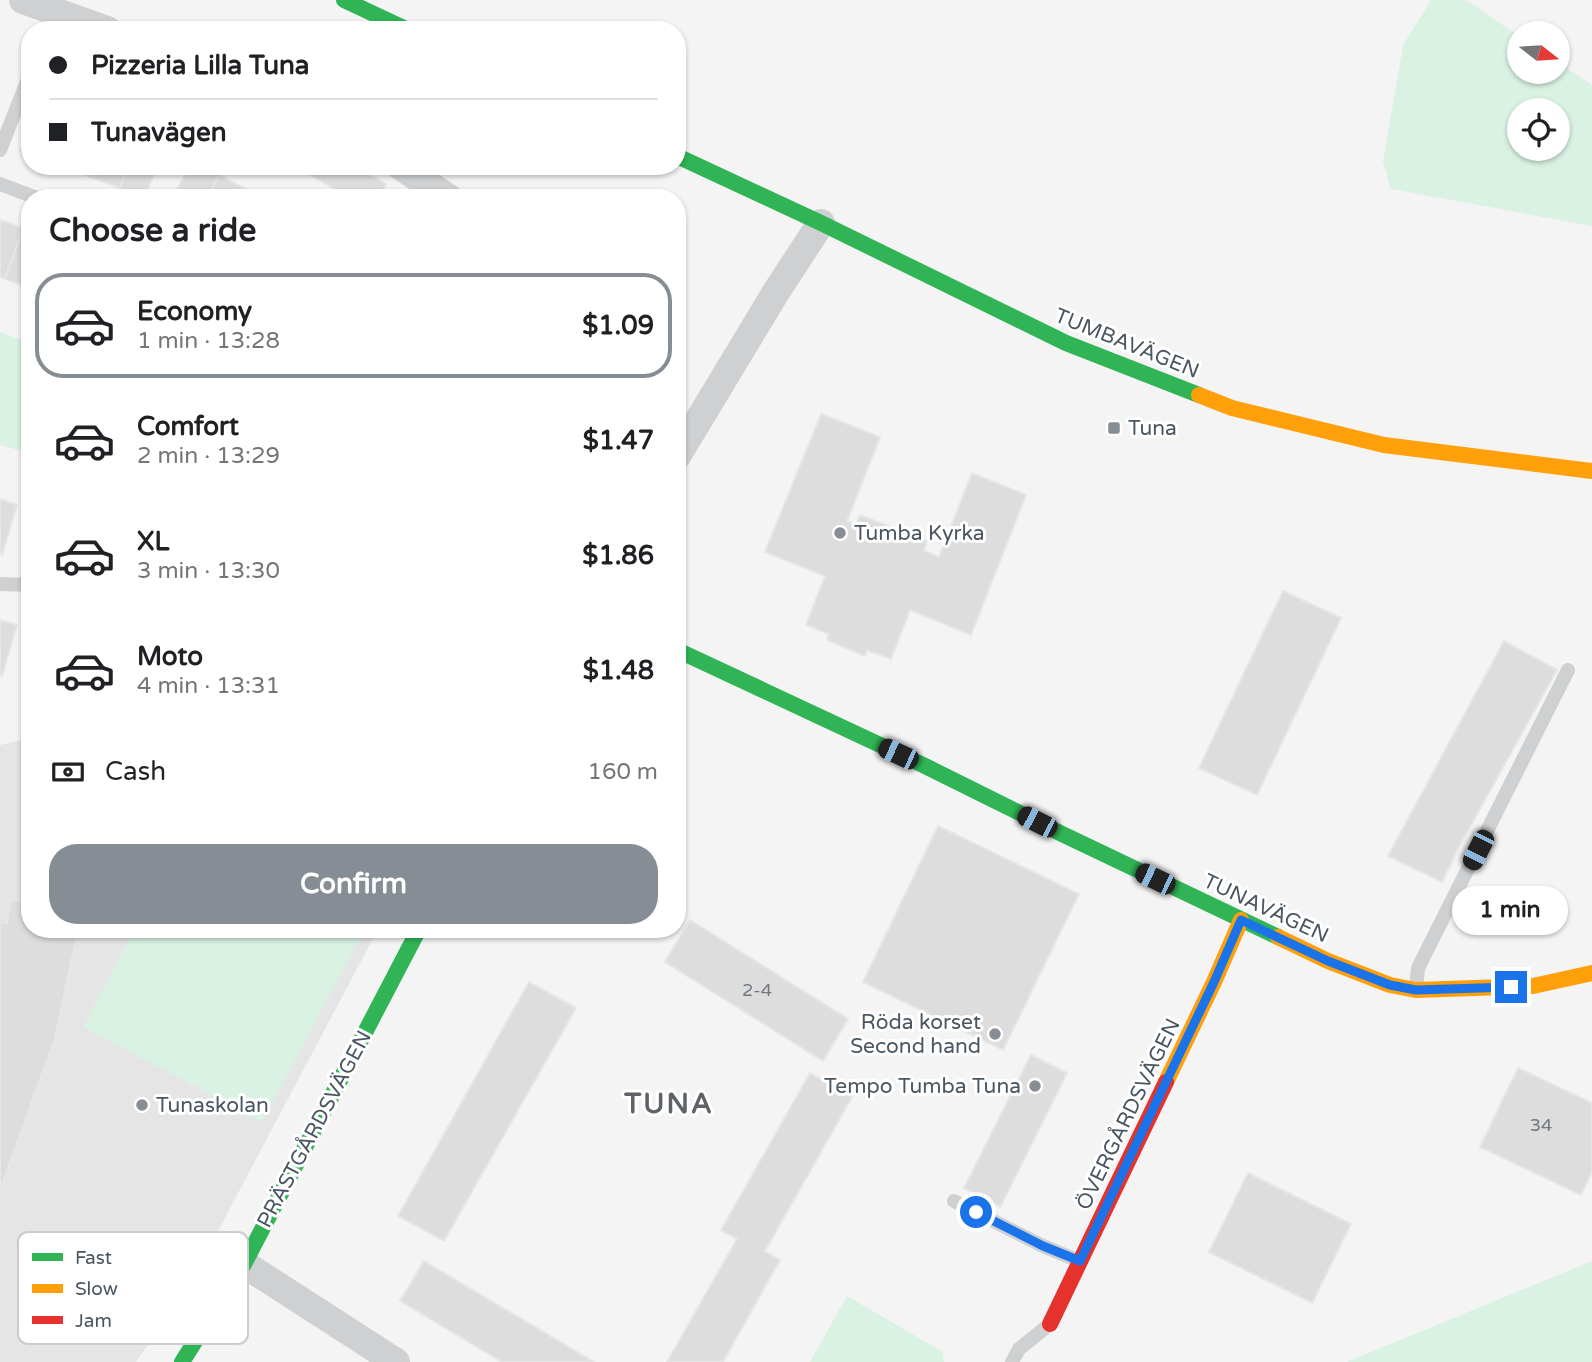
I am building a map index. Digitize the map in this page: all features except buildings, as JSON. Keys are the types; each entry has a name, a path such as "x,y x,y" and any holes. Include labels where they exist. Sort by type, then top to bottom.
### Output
{"street":[{"path":"23,0 53,16 72,21"},
{"path":"344,0 389,21"},
{"name":"TUMBAVÄGEN","path":"686,160 1066,343 1232,408 1384,445 1592,471"},
{"path":"412,175 430,189"},
{"path":"686,441 821,223"},
{"name":"TUNAVÄGEN","path":"686,654 923,765 1328,961 1390,985 1416,990 1534,986 1592,973"},
{"name":"ÖVERGÅRDSVÄGEN","path":"1050,1324 1241,920"},
{"name":"PRÄSTGÅRDSVÄGEN","path":"248,1256 414,938"},
{"path":"248,1267 396,1362"},
{"name":"PRÄSTGÅRDSVÄGEN","path":"182,1362 193,1344"}],"lane":[{"path":"0,150 21,97"},
{"path":"0,184 21,192"},
{"path":"0,584 21,585"},
{"path":"1416,990 1419,968 1568,670"},
{"path":"954,1201 1043,1246 1080,1261"},
{"path":"1012,1362 1019,1349 1050,1324"}],"shaded area":[{"name":"Tunaskolan","path":"21,740 21,938 373,938 217,1232 18,1232 18,1344 148,1344 136,1362 0,1362 0,745"}],"green space":[{"path":"1431,0 1466,0 1507,28 1507,84 1570,84 1570,70 1592,85 1592,226 1391,189 1383,162 1403,45"},
{"path":"0,332 21,340 21,451 0,445"},
{"path":"130,938 360,938 262,1122 83,1027"},
{"path":"1592,1261 1592,1362 1347,1362"},
{"path":"847,1296 943,1352 944,1362 810,1362"}],"traffic: fast":[{"path":"344,0 389,21"},
{"path":"686,160 1066,343 1199,395"},
{"path":"686,654 923,765 1278,937"},
{"path":"248,1256 414,938"},
{"path":"182,1362 193,1344"}],"traffic: slow":[{"path":"1199,395 1232,408 1384,445 1592,471"},
{"path":"1166,1082 1241,920"},
{"path":"1278,937 1328,961 1390,985 1416,990 1533,986 1592,973"}],"traffic: jam":[{"path":"1050,1324 1166,1082"}],"place":[{"name":"Tuna","path":"1114,428"},
{"name":"Tumba Kyrka","path":"840,533"},
{"name":"Röda korset Second hand","path":"995,1034"},
{"name":"Tempo Tumba Tuna","path":"1035,1086"},
{"name":"Tunaskolan","path":"142,1105"}],"district":[{"name":"TUNA","path":"669,1103"}],"route":[{"path":"976,1212 1043,1246 1080,1261 1241,920 1328,961 1390,985 1416,990 1511,987"}]}
